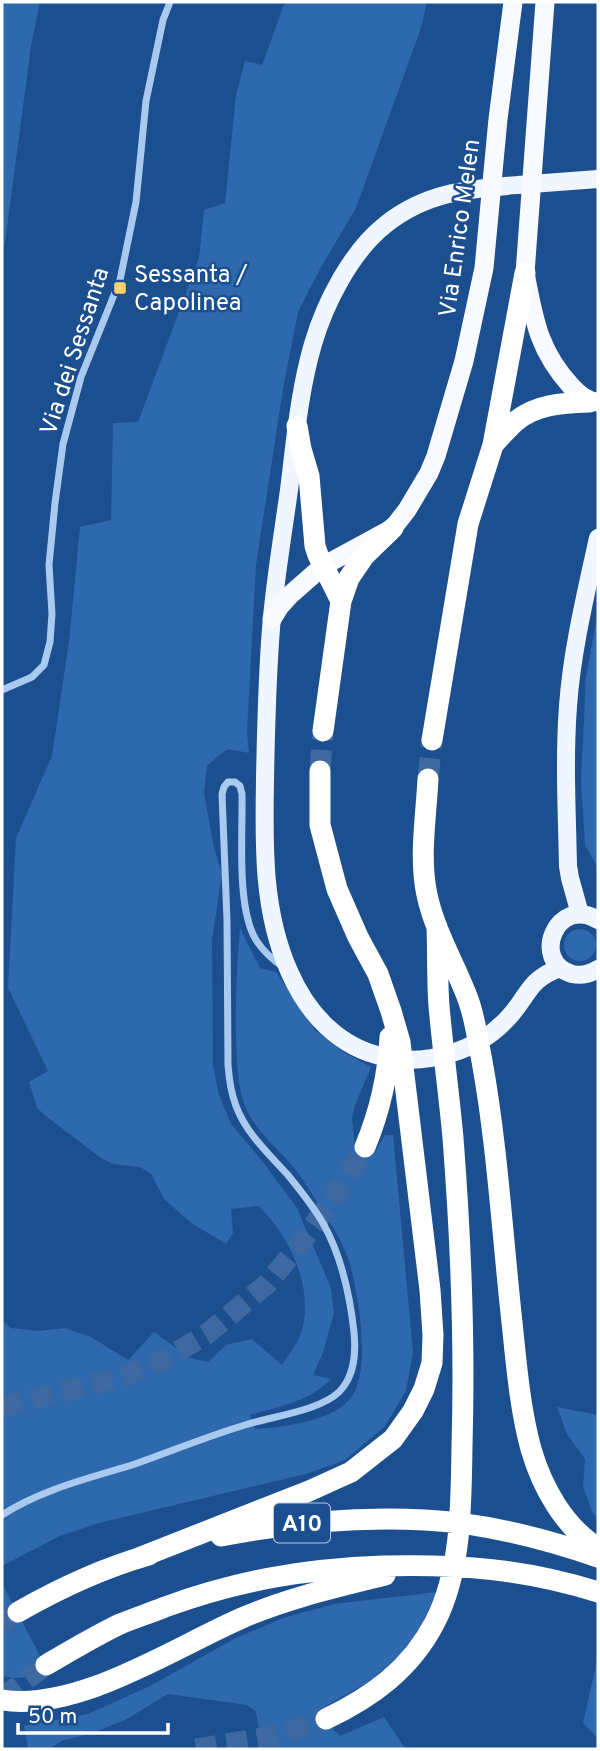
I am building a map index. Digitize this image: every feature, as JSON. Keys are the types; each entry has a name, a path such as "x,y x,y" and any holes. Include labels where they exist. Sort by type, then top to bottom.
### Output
{"highway":[{"name":"Via Enrico Melen","path":"393,528 429,473 464,361 484,268 498,119 513,2"},
{"path":"432,740 468,524 493,445 525,273 545,2"},
{"path":"525,273 533,315 542,345 551,362 575,390 594,402"},
{"path":"493,445 517,420 538,409 558,403 594,402"},
{"path":"297,426 309,475 315,545 341,601"},
{"path":"272,619 290,594 323,566 393,528"},
{"path":"323,731 341,601 349,579 364,556 393,528"},
{"path":"136,1559 351,1472 393,1438 414,1411 432,1363 430,1290 400,1042 378,974 337,889 320,825 320,771"},
{"path":"428,779 423,870 428,898 438,927 469,1001 482,1059 495,1146 517,1370 531,1449 544,1486 562,1514 598,1548"},
{"path":"326,1719 356,1705 380,1689 407,1661 435,1622 454,1570 464,1397 463,1289 453,1139 439,1006 438,927"},
{"path":"365,1147 380,1109 384,1089 391,1011"},
{"name":"A10","path":"18,1612 72,1583 136,1559 206,1539 255,1529 314,1522 371,1518 427,1520 477,1526 560,1544 598,1557"},
{"path":"2,1700 15,1703 46,1701 74,1693 146,1665 242,1618 294,1598 426,1565"},
{"name":"A10","path":"46,1665 122,1623 202,1594 288,1574 341,1568 426,1565 477,1567 533,1575 598,1592"}],"main road":[{"path":"560,968 541,977 531,986 508,1019 488,1035 464,1048 438,1057 412,1060 386,1057 363,1051 342,1040 310,1009 289,972 274,922 266,878 265,745 272,619 303,383 313,343 325,311 343,277 367,243 384,226 410,207 438,196 469,189 598,179"},
{"path":"580,914 568,866 568,704 598,538"},
{"path":"598,920 580,914 565,918 552,933 550,943 551,953 560,968 569,973 593,973 598,969"}],"street":[{"name":"Via dei Sessanta","path":"2,690 32,677 44,665 50,642 52,614 49,565 63,444 81,377 120,280 136,202 146,101 163,20 170,2"},
{"path":"2,1515 34,1497 61,1487 178,1450 244,1425 312,1407 331,1399 347,1381 355,1359 355,1342 347,1288 337,1252 324,1224 307,1199 249,1131 230,1089 222,794 228,782 235,782 240,786 242,794 244,897 248,922 267,955 289,972"}],"shaded area":[{"path":"2,2 40,2 31,46 2,253"},
{"path":"285,2 427,2 421,28 356,208 298,312 283,389 256,565 247,732 249,753 228,749 207,766 204,793 214,848 222,874 212,940 213,1065 219,1095 231,1124 297,1208 331,1288 334,1313 323,1353 313,1375 331,1379 304,1398 250,1415 255,1429 292,1425 330,1414 340,1407 349,1400 356,1388 362,1353 353,1275 343,1245 299,1174 254,1123 244,1103 238,1072 236,1026 240,928 260,968 276,972 316,1031 345,1053 371,1067 352,1118 355,1148 364,1158 375,1152 385,1135 393,1135 413,1352 406,1391 385,1426 345,1460 306,1474 99,1523 60,1536 2,1566 2,1320 11,1328 38,1331 65,1328 91,1337 128,1360 154,1332 190,1358 208,1362 226,1345 252,1339 282,1365 297,1342 303,1326 304,1293 296,1261 280,1232 259,1206 231,1209 233,1233 226,1244 191,1223 164,1199 151,1174 140,1167 113,1164 101,1158 37,1108 29,1082 48,1071 8,988 16,838 52,756 69,642 80,527 111,520 113,423 138,422 199,258 204,210 225,203 236,95 245,61 262,65"},
{"path":"598,610 598,868 585,845 581,781 586,677"},
{"path":"580,929 591,934 596,945 591,956 580,961 569,956 564,945 569,934"},
{"path":"557,1407 598,1415 598,1518 593,1514 583,1487 585,1459 567,1434"},
{"path":"2,1583 50,1675 15,1678 2,1676"},
{"path":"437,1592 418,1631 399,1656 367,1683 317,1713 340,1736 384,1717 405,1748 403,1749 262,1749 256,1712 247,1705 168,1694 125,1720 92,1733 62,1741 48,1749 28,1749 24,1726 88,1714 150,1686 234,1639 283,1618 334,1604"},
{"path":"598,1657 598,1738 583,1723"}],"tunnel":[{"path":"320,771 323,731"},
{"path":"428,779 432,740"},
{"path":"2,1407 124,1376 160,1362 207,1334 267,1284 334,1197 365,1147"},
{"path":"2,1624 18,1612"},
{"path":"2,1698 46,1665"},
{"path":"196,1749 280,1735 326,1719"}],"place":[{"name":"Sessanta / Capolinea","path":"120,288"}]}
